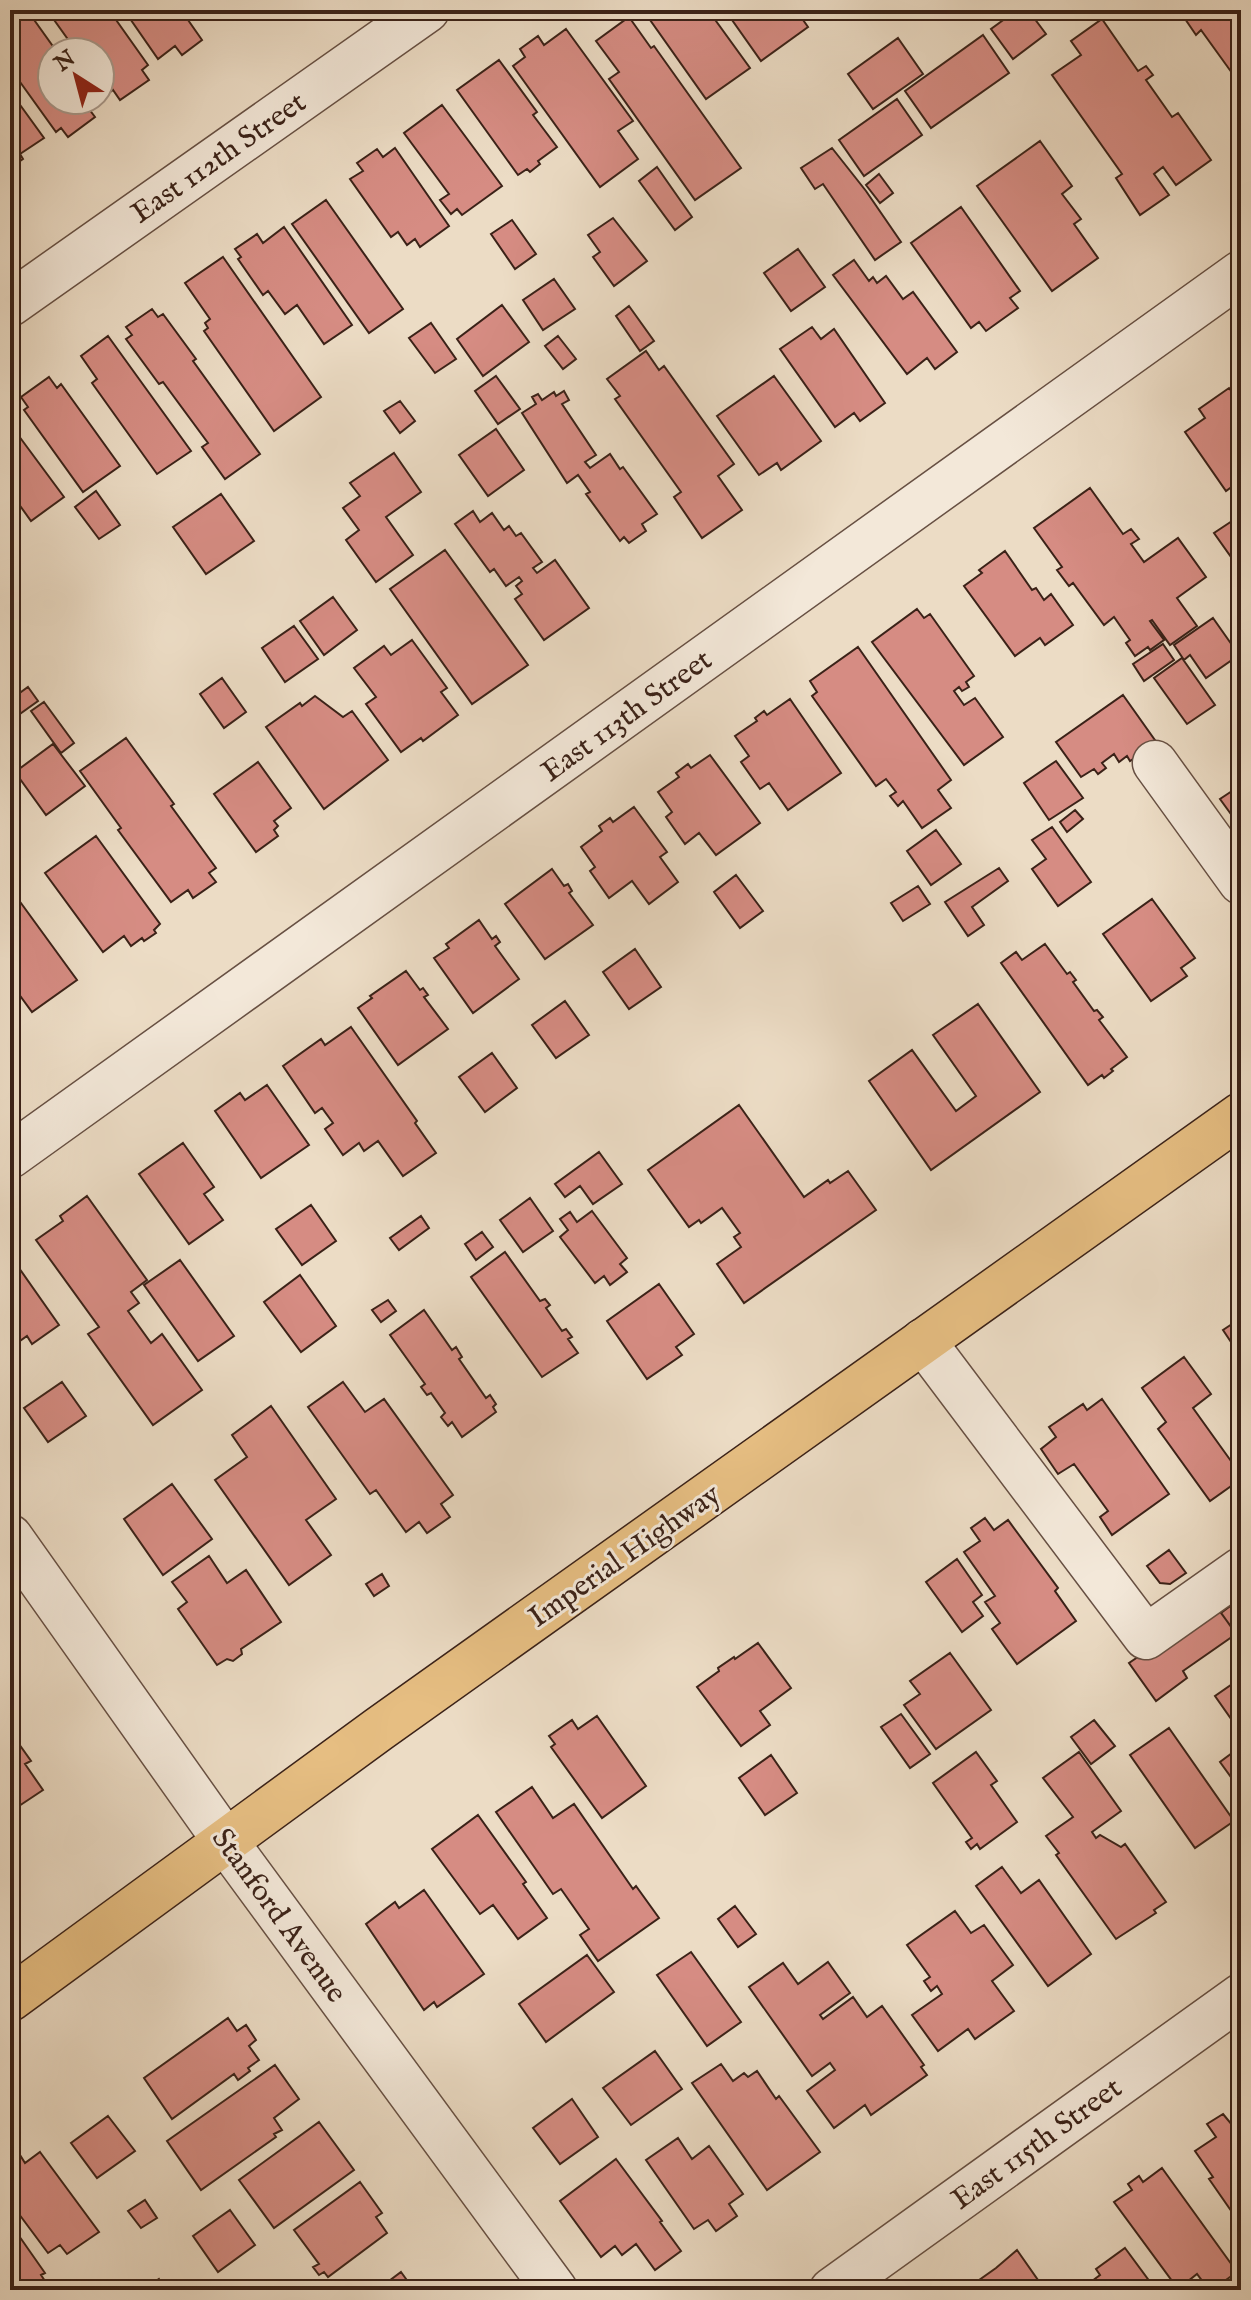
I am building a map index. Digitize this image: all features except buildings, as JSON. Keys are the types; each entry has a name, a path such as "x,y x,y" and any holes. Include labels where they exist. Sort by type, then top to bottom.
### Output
{"main road":[{"name":"Imperial Highway","path":"10,1999 379,1729 1241,1115"}],"street":[{"name":"East 112th Street","path":"10,304 427,10"},
{"name":"East 113th Street","path":"10,1156 1241,273"},
{"path":"1155,763 1241,882"},
{"path":"923,1341 1146,1637 1241,1570"},
{"name":"Stanford Avenue","path":"10,1537 226,1842 555,2290"},
{"name":"East 115th Street","path":"832,2290 1241,1996"}]}
